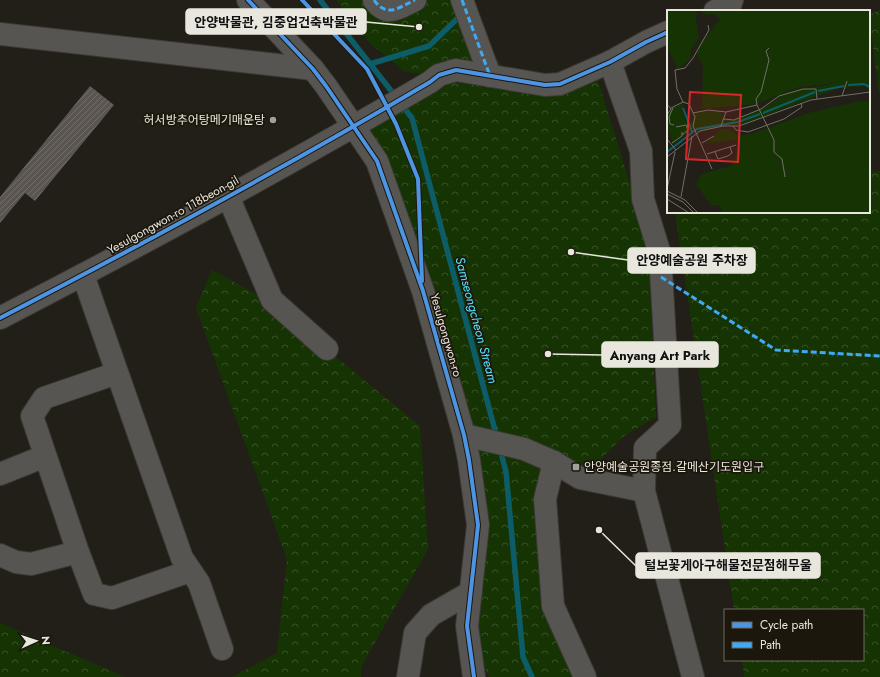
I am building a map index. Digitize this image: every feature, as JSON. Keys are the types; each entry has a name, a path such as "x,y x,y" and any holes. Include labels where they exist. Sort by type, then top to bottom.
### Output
{"street":[{"name":"Yesulgongwon-ro","path":"248,0 313,69 326,86 360,123 376,161 423,291 472,436 470,460 478,525 467,626 474,677"},
{"path":"374,0 382,9 387,10 400,8 414,0"},
{"path":"462,0 490,76"},
{"path":"716,10 731,3 732,0"},
{"name":"Yesulgongwon-ro 118beon-gil","path":"0,318 83,276 360,123 430,82 439,75 456,70 544,85 560,84 610,62 667,32"},
{"path":"0,34 313,69"},
{"path":"610,62 641,151 643,199 660,254 670,425 645,448 644,491 692,677"},
{"name":"Yesulgongwon-ro 118beon-gil","path":"228,196 272,300 327,349"},
{"path":"83,276 182,558 190,572 199,583 222,649"},
{"path":"117,372 44,398 32,416 78,552 94,594 112,598 190,572"},
{"path":"472,436 524,449 554,462 580,478 644,491"},
{"path":"0,474 46,456"},
{"path":"554,462 545,499 553,606 585,677"},
{"path":"0,555 16,562 31,564 78,552"},
{"path":"408,677 416,633 431,616 471,592"}],"green space":[{"path":"336,0 471,0 491,52 508,73 429,74 405,72 370,43"},
{"path":"880,10 880,93 870,23 870,15"},
{"path":"596,74 648,242 656,417 624,436 582,478 556,462 555,606 587,677 489,677 469,626 471,460 356,127 432,82 493,76"},
{"path":"880,171 880,677 744,677 742,661 864,661 864,609 734,609 675,213 870,213 870,172"},
{"path":"212,270 267,300 420,426 428,549 361,667 361,677 232,677 277,653 287,559 196,308"},
{"path":"0,623 125,677 0,677"}],"building":[{"path":"90,86 114,105 35,201 25,193 0,223 0,197"}],"waterway":[{"name":"Samseongcheon Stream","path":"320,0 396,97"},
{"path":"370,64 429,46 462,14"},
{"name":"Samseongcheon Stream","path":"401,104 412,118 497,438"},
{"name":"Samseongcheon Stream","path":"500,449 506,472 523,657 532,677"}],"marked path":[{"path":"374,0 384,9 388,10 393,10 415,0"},
{"path":"462,0 490,76"},
{"path":"661,277 776,350 880,356"}],"cycle path":[{"path":"248,0 313,69 377,161 423,291 464,435 478,525 467,626 474,677"},
{"path":"302,0 367,69 396,124 418,179 422,281"},
{"path":"0,318 109,261 270,173 377,113 430,82 439,75 456,70 545,85 560,84 610,62 667,32"}],"place":[{"name":"안양박물관, 김중업건축박물관","path":"419,27"},
{"name":"허서방추어탕메기매운탕","path":"273,120"},
{"name":"안양예술공원 주차장","path":"571,252"},
{"name":"Anyang Art Park","path":"548,354"},
{"name":"안양예술공원종점.갈메산기도원입구","path":"576,467"},
{"name":"털보꽃게아구해물전문점해무울","path":"599,530"}]}
